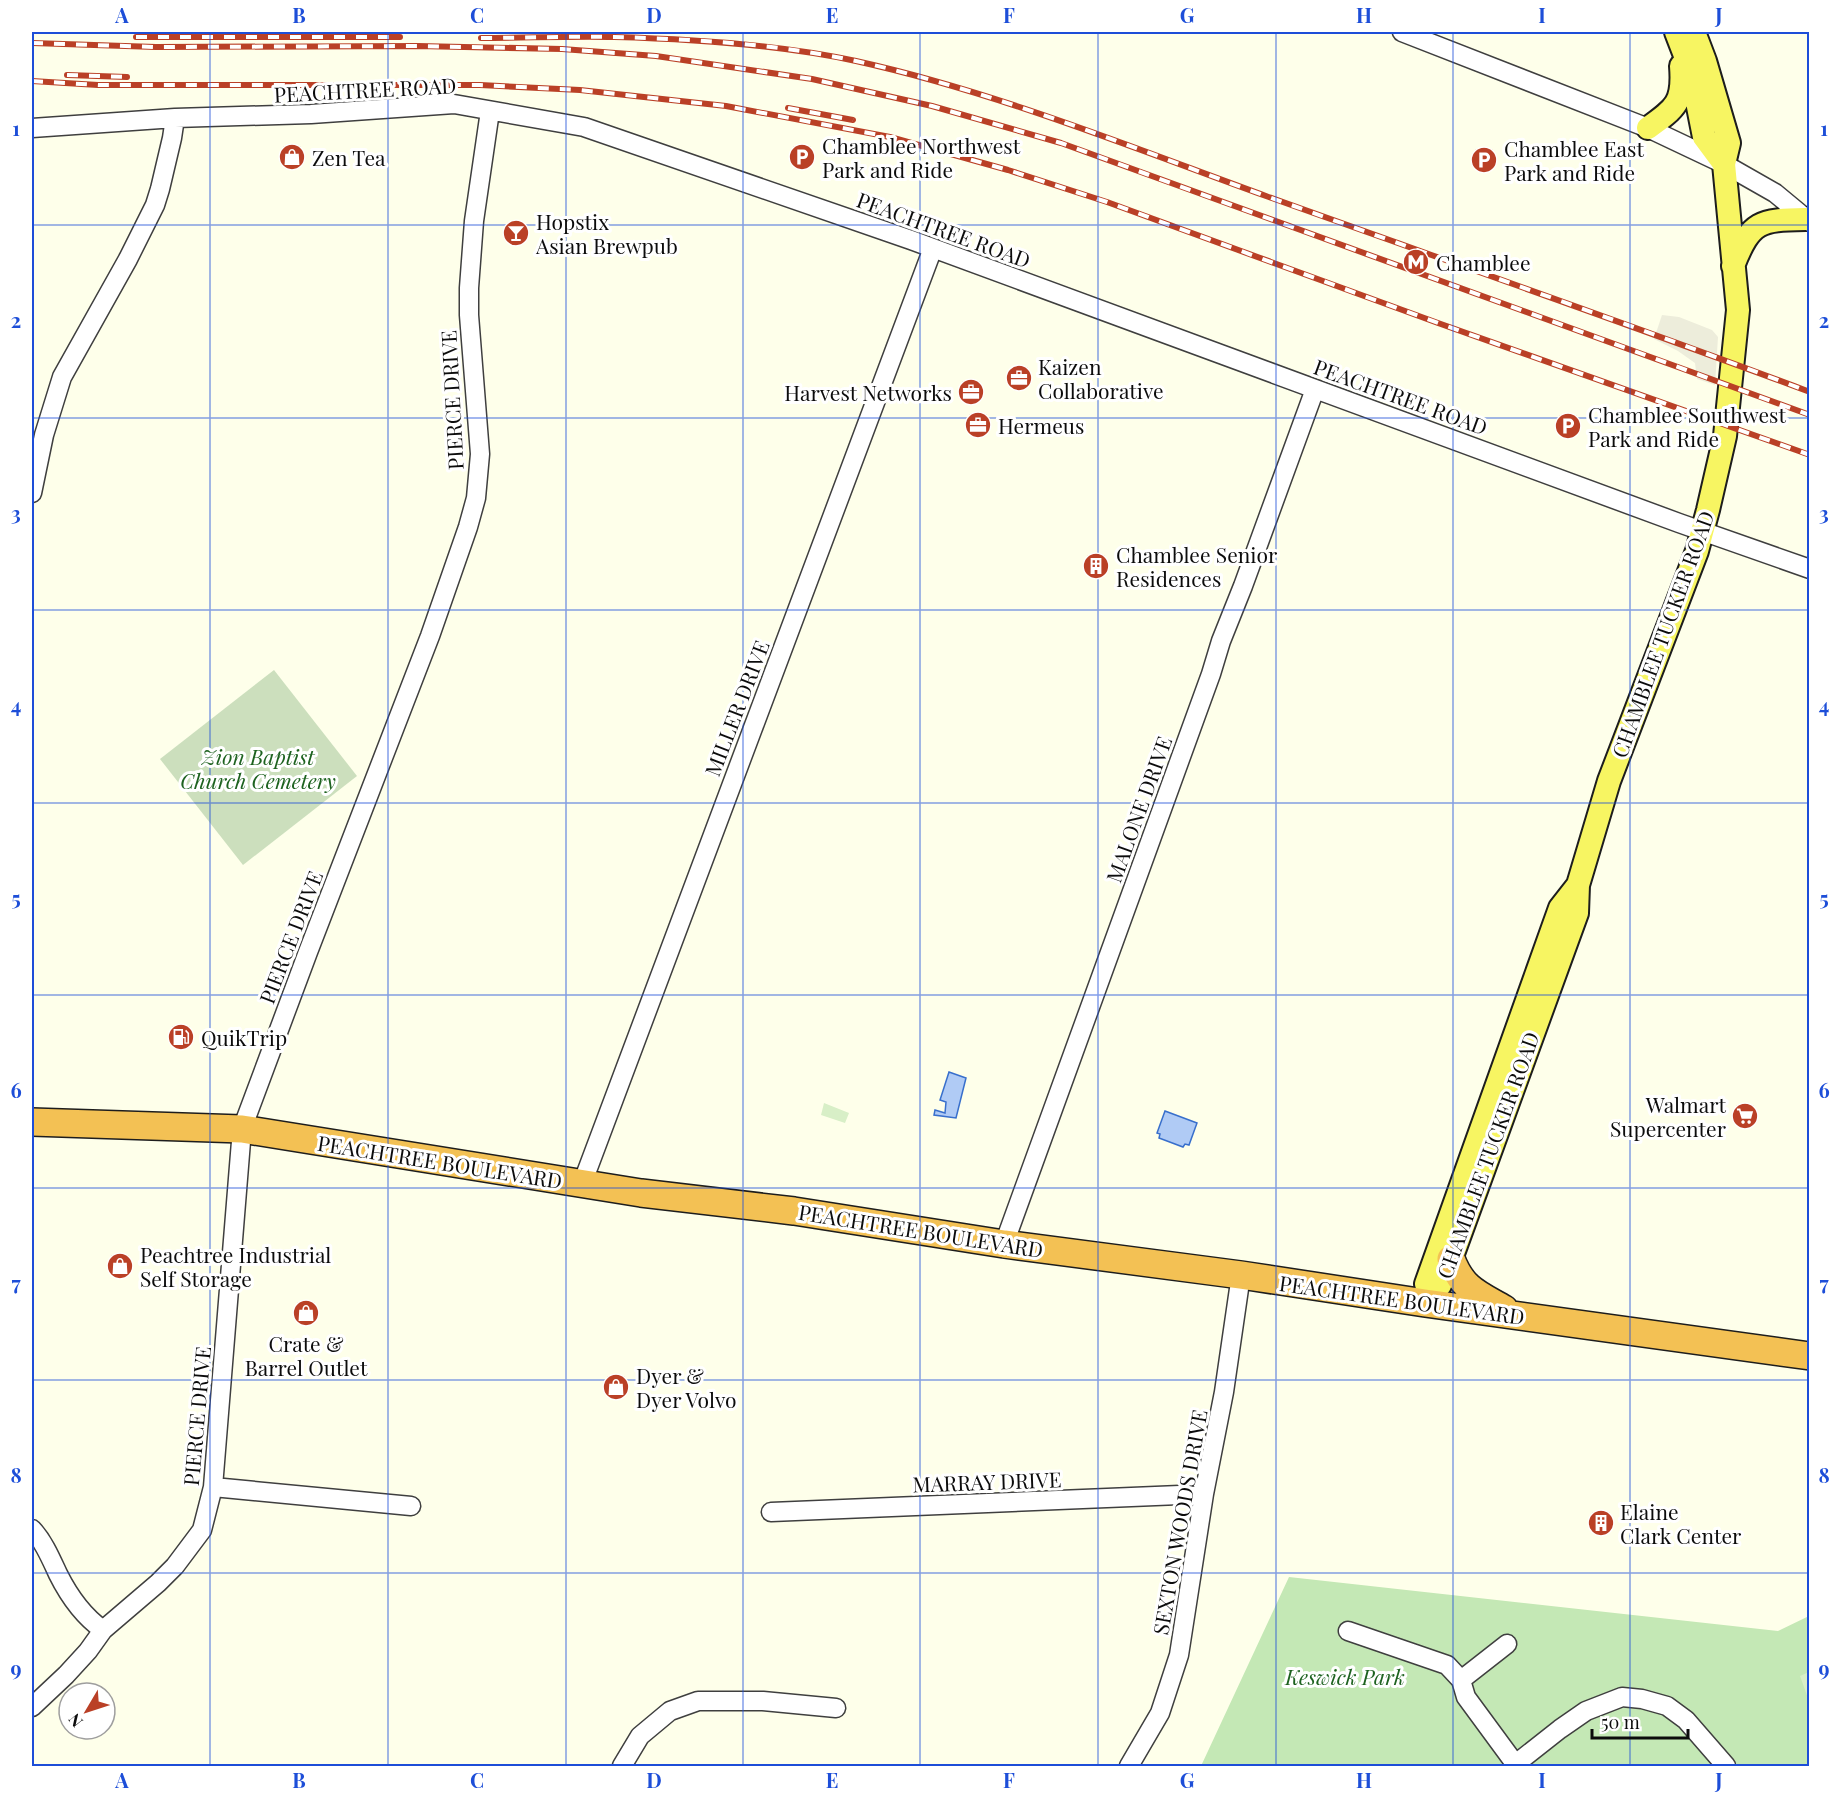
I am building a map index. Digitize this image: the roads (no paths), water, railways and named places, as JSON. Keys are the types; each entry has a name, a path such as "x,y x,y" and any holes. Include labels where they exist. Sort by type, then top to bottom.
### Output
{"highway":[{"name":"PEACHTREE BOULEVARD","path":"32,1122 242,1130 641,1193 784,1210 1004,1244 1241,1275 1809,1356"},
{"path":"1451,1259 1465,1285 1515,1315"}],"main road":[{"path":"1648,128 1672,109 1683,89 1683,34"},
{"path":"1683,34 1704,137 1724,164"},
{"name":"CHAMBLEE TUCKER ROAD","path":"1425,1303 1440,1285 1451,1259 1577,913 1578,885 1609,781 1703,531 1725,436 1738,310 1724,164"},
{"path":"1733,267 1750,233 1759,225 1772,220 1808,221"},
{"name":"CHAMBLEE TUCKER ROAD","path":"1425,1303 1426,1280 1560,908 1578,885"}],"street":[{"path":"1402,32 1648,128 1724,164 1775,194 1808,221"},
{"name":"PEACHTREE ROAD","path":"32,128 175,118 311,114 454,104 584,127 933,248 1809,569"},
{"name":"PIERCE DRIVE","path":"32,1707 66,1675 103,1630 158,1583 188,1550 202,1530 213,1487 242,1130 308,951 430,636 476,498 480,454 469,288 474,221 490,111"},
{"path":"32,493 44,435 62,377 128,259 154,205 160,189 175,118"},
{"name":"MILLER DRIVE","path":"582,1184 933,248"},
{"name":"MALONE DRIVE","path":"1004,1244 1211,674 1221,640 1315,389"},
{"name":"SEXTON WOODS DRIVE","path":"1130,1767 1160,1713 1179,1655 1204,1494 1224,1392 1241,1275"},
{"path":"213,1487 411,1506"},
{"name":"MARRAY DRIVE","path":"771,1512 1204,1494"},
{"path":"32,1529 48,1553 72,1599 92,1622 103,1630"},
{"path":"1348,1631 1447,1665 1461,1680 1466,1697 1515,1766 1586,1711 1622,1697 1642,1699 1667,1706 1686,1719 1726,1767"},
{"path":"1461,1680 1507,1644"},
{"path":"622,1767 640,1736 670,1711 698,1701 763,1701 836,1708"}],"water":[{"path":"949,1072 966,1078 956,1118 934,1115 935,1110 945,1113 946,1102 940,1100"},
{"path":"1165,1111 1197,1123 1189,1145 1185,1144 1183,1147 1159,1138 1160,1134 1157,1133"}],"railway":[{"path":"136,37 400,37"},
{"path":"481,38 614,37 735,43 826,55 908,74 1012,104 1810,392"},
{"path":"32,43 156,47 418,46 562,49 656,56 812,79 932,106 1061,143 1810,415"},
{"path":"67,75 127,77"},
{"path":"32,81 98,85 480,85 580,90 726,106 890,137 1008,170 1107,202 1810,455"},
{"path":"788,108 853,120"}],"place":[{"name":"Zen Tea","path":"292,157"},
{"name":"Chamblee Northwest Park and Ride","path":"802,157"},
{"name":"Chamblee East Park and Ride","path":"1484,160"},
{"name":"Hopstix Asian Brewpub","path":"516,233"},
{"name":"Chamblee","path":"1416,262"},
{"name":"Kaizen Collaborative","path":"1019,378"},
{"name":"Harvest Networks","path":"971,392"},
{"name":"Hermeus","path":"978,425"},
{"name":"Chamblee Southwest Park and Ride","path":"1568,426"},
{"name":"Chamblee Senior Residences","path":"1096,566"},
{"name":"QuikTrip","path":"181,1037"},
{"name":"Walmart Supercenter","path":"1745,1116"},
{"name":"Peachtree Industrial Self Storage","path":"120,1266"},
{"name":"Crate & Barrel Outlet","path":"306,1313"},
{"name":"Dyer & Dyer Volvo","path":"616,1387"},
{"name":"Elaine Clark Center","path":"1601,1523"}],"park label":[{"name":"Zion Baptist Church Cemetery","path":"258,768"},
{"name":"Keswick Park","path":"1345,1676"}]}
